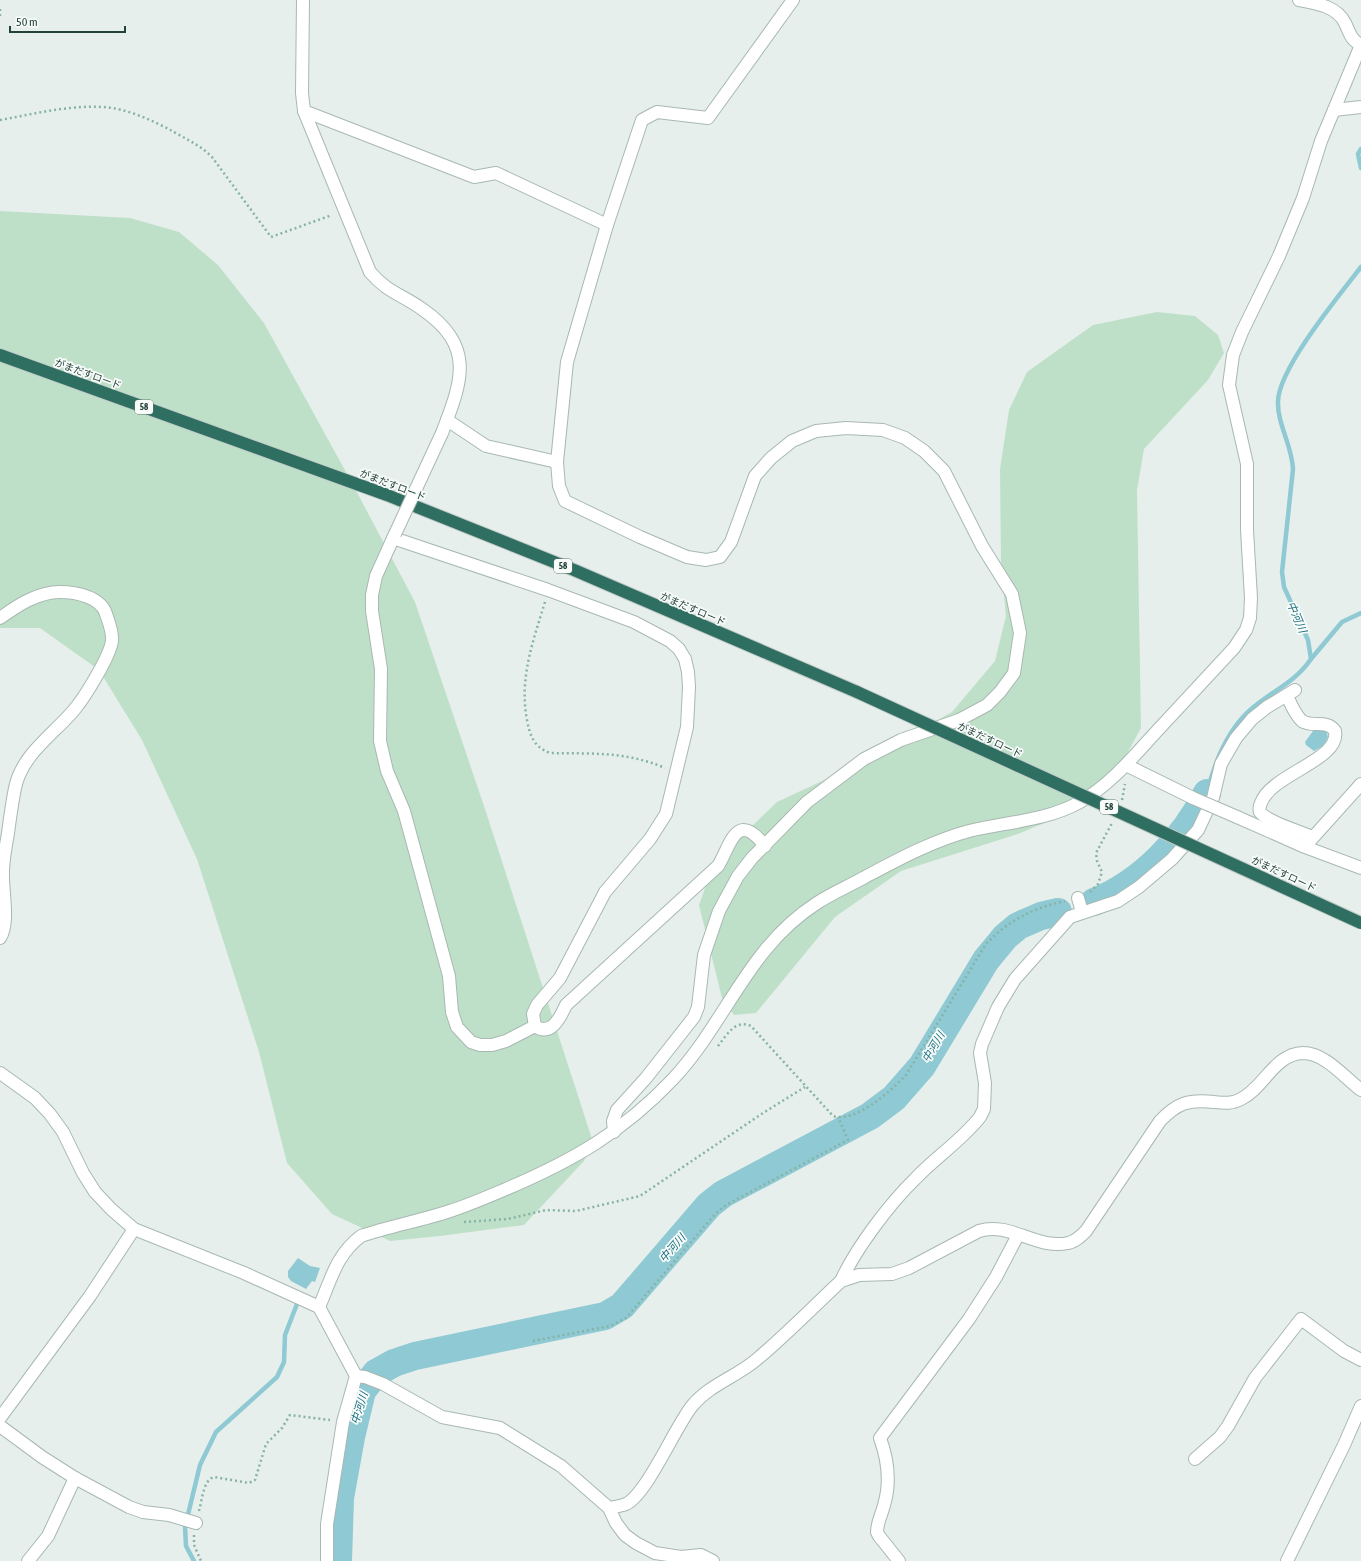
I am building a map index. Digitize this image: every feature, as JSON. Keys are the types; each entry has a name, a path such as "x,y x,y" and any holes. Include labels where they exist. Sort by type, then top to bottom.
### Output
{"highway":[{"name":"がまだすロード","path":"0,355 386,495 574,570 857,692 1361,922"}],"street":[{"path":"303,0 302,93 304,111 370,272 379,283 389,291 422,308 439,322 452,338 460,357 460,382 447,420 376,576 372,595 372,611 380,669 380,741 387,770 404,811 445,961 449,976 452,1012 457,1027 471,1042 480,1045 492,1045 506,1041 535,1026"},
{"path":"614,1132 613,1121 617,1110 646,1078 694,1017 698,1007 704,955 719,911 738,876 807,802 859,762 901,740 975,713 987,705 1000,692 1014,673 1020,634 1012,594 982,546 944,470 924,451 905,438 883,430 846,428 816,431 792,441 771,458 755,476 731,542 720,557 706,560 687,557 584,511 565,501 559,486 557,462 567,362 607,225 642,120 657,112 708,118 793,0"},
{"path":"319,1307 340,1257 349,1245 361,1236 451,1211 486,1197 555,1168 587,1151 614,1132 673,1079 696,1052 730,1001 751,965 788,923 817,903 907,855 937,841 971,831 1049,815 1080,802 1126,765 1234,648 1246,630 1250,618 1251,598 1247,530 1247,464 1229,385 1233,356 1242,332 1279,256 1300,205 1334,110 1361,45 1349,36 1344,22 1334,11 1322,4 1299,0"},
{"path":"1334,110 1361,107"},
{"path":"304,111 474,177 496,173 607,225"},
{"path":"447,420 486,446 557,462"},
{"path":"394,536 634,622 670,641 679,649 685,659 689,687 687,727 666,814 659,827 605,892 560,978 537,1005 533,1014 535,1026 539,1029 547,1030 559,1021 566,1005 718,866 726,854 730,841 736,832 744,830 751,833 758,837 765,846"},
{"path":"0,618 32,598 58,592 73,592 88,597 105,610 111,628 112,640 102,664 75,709 30,755 21,770 15,787 3,871 5,927 0,938"},
{"path":"609,1508 626,1504 642,1489 692,1406 705,1393 740,1373 756,1360 841,1281 847,1267 893,1203 916,1178 980,1117 984,1109 985,1083 980,1053 982,1044 998,1007 1015,979 1038,951 1070,917 1082,912 1100,909 1118,901 1139,887 1172,859 1198,830 1213,798 1221,764 1236,738 1252,719 1267,707 1291,693 1301,719 1307,723 1319,723 1333,727 1336,734 1335,740 1324,754 1271,788 1262,800 1259,808 1260,812 1271,819 1313,837"},
{"path":"1126,765 1193,798 1304,847 1361,868"},
{"path":"1304,847 1361,784"},
{"path":"1078,898 1082,912"},
{"path":"841,1281 859,1275 892,1274 909,1268 979,1231 988,1228 999,1228 1037,1241 1057,1244 1067,1244 1076,1240 1086,1231 1160,1121 1169,1112 1179,1105 1194,1101 1229,1103 1240,1100 1251,1094 1270,1071 1291,1056 1301,1053 1320,1056 1361,1090"},
{"path":"0,1073 35,1098 50,1114 63,1132 83,1173 95,1192 111,1209 134,1229 244,1273 319,1307 361,1376 383,1384 442,1417 500,1428 561,1466 609,1508 616,1523 625,1535 654,1553 681,1557 701,1555 713,1561"},
{"path":"134,1229 90,1296 0,1418 42,1457 75,1478 143,1512 190,1521"},
{"path":"899,1561 877,1532 886,1496 888,1472 886,1455 880,1438 969,1319 996,1277 1018,1235"},
{"path":"1195,1459 1220,1437 1228,1426 1255,1378 1301,1319 1344,1351 1361,1360"},
{"path":"327,1561 326,1524 343,1422 361,1376"},
{"path":"1287,1561 1331,1474 1361,1406"},
{"path":"28,1561 48,1536 75,1478"}],"path":[{"path":"0,9 0,18"},
{"path":"0,120 66,108 103,107 116,109 159,124 203,148 212,157 271,237 344,211"},
{"path":"548,590 529,654 524,684 525,709 530,736 536,745 543,751 550,753 618,754 645,759 677,772"},
{"path":"1119,805 1125,786 1126,765"},
{"path":"838,1117 864,1109 880,1100 895,1088 906,1075 986,944 999,931 1026,912 1078,898 1091,892 1100,880 1102,872 1097,861 1096,853 1114,817"},
{"path":"533,1341 610,1326 626,1318 716,1213 726,1205 848,1140 838,1117 827,1111 751,1026 746,1024 735,1026 716,1048"},
{"path":"456,1222 508,1219 546,1210 576,1211 640,1196 763,1113 805,1087"},
{"path":"201,1561 194,1545 190,1521 208,1480 214,1477 249,1483 255,1480 266,1444 282,1428 290,1415 343,1422"}],"green space":[{"path":"0,211 130,218 179,232 218,265 264,323 352,483 415,602 485,809 593,1142 584,1161 524,1225 390,1241 332,1214 287,1163 259,1052 197,859 142,740 99,670 40,628 0,628"},
{"path":"1157,312 1195,316 1218,335 1224,353 1208,380 1144,449 1137,490 1141,728 1116,774 1082,807 1018,834 901,871 835,917 756,1013 734,1015 722,998 699,905 710,874 744,834 777,802 865,761 952,712 995,661 1006,616 1001,565 1000,469 1009,410 1027,372 1093,325"}],"water":[{"path":"1317,729 1326,730 1328,737 1323,746 1314,751 1306,745 1305,742 1313,731"},
{"path":"298,1258 310,1266 320,1268 315,1282 312,1281 306,1289 291,1281 288,1277 288,1271"}],"waterway":[{"name":"中河川","path":"1361,149 1358,154 1361,168"},
{"name":"中河川","path":"1207,793 1217,760 1233,730 1248,712 1289,682 1311,659 1308,640 1284,587 1282,572 1293,469 1290,451 1278,410 1278,401 1281,387 1288,370 1299,351 1361,267"},
{"path":"1311,659 1342,622 1361,613"},
{"name":"中河川","path":"1094,902 1112,894 1129,883 1160,858 1186,827 1198,810 1207,793"},
{"name":"中河川","path":"338,1561 340,1498 351,1437 362,1391 376,1373 394,1363 415,1356 605,1316 622,1306 709,1205 723,1194 870,1116 894,1098 922,1066 986,960 1005,937 1018,926 1041,916 1058,912"},
{"path":"194,1561 186,1546 185,1527 200,1465 216,1432 277,1377 284,1362 285,1335 297,1304"}]}
